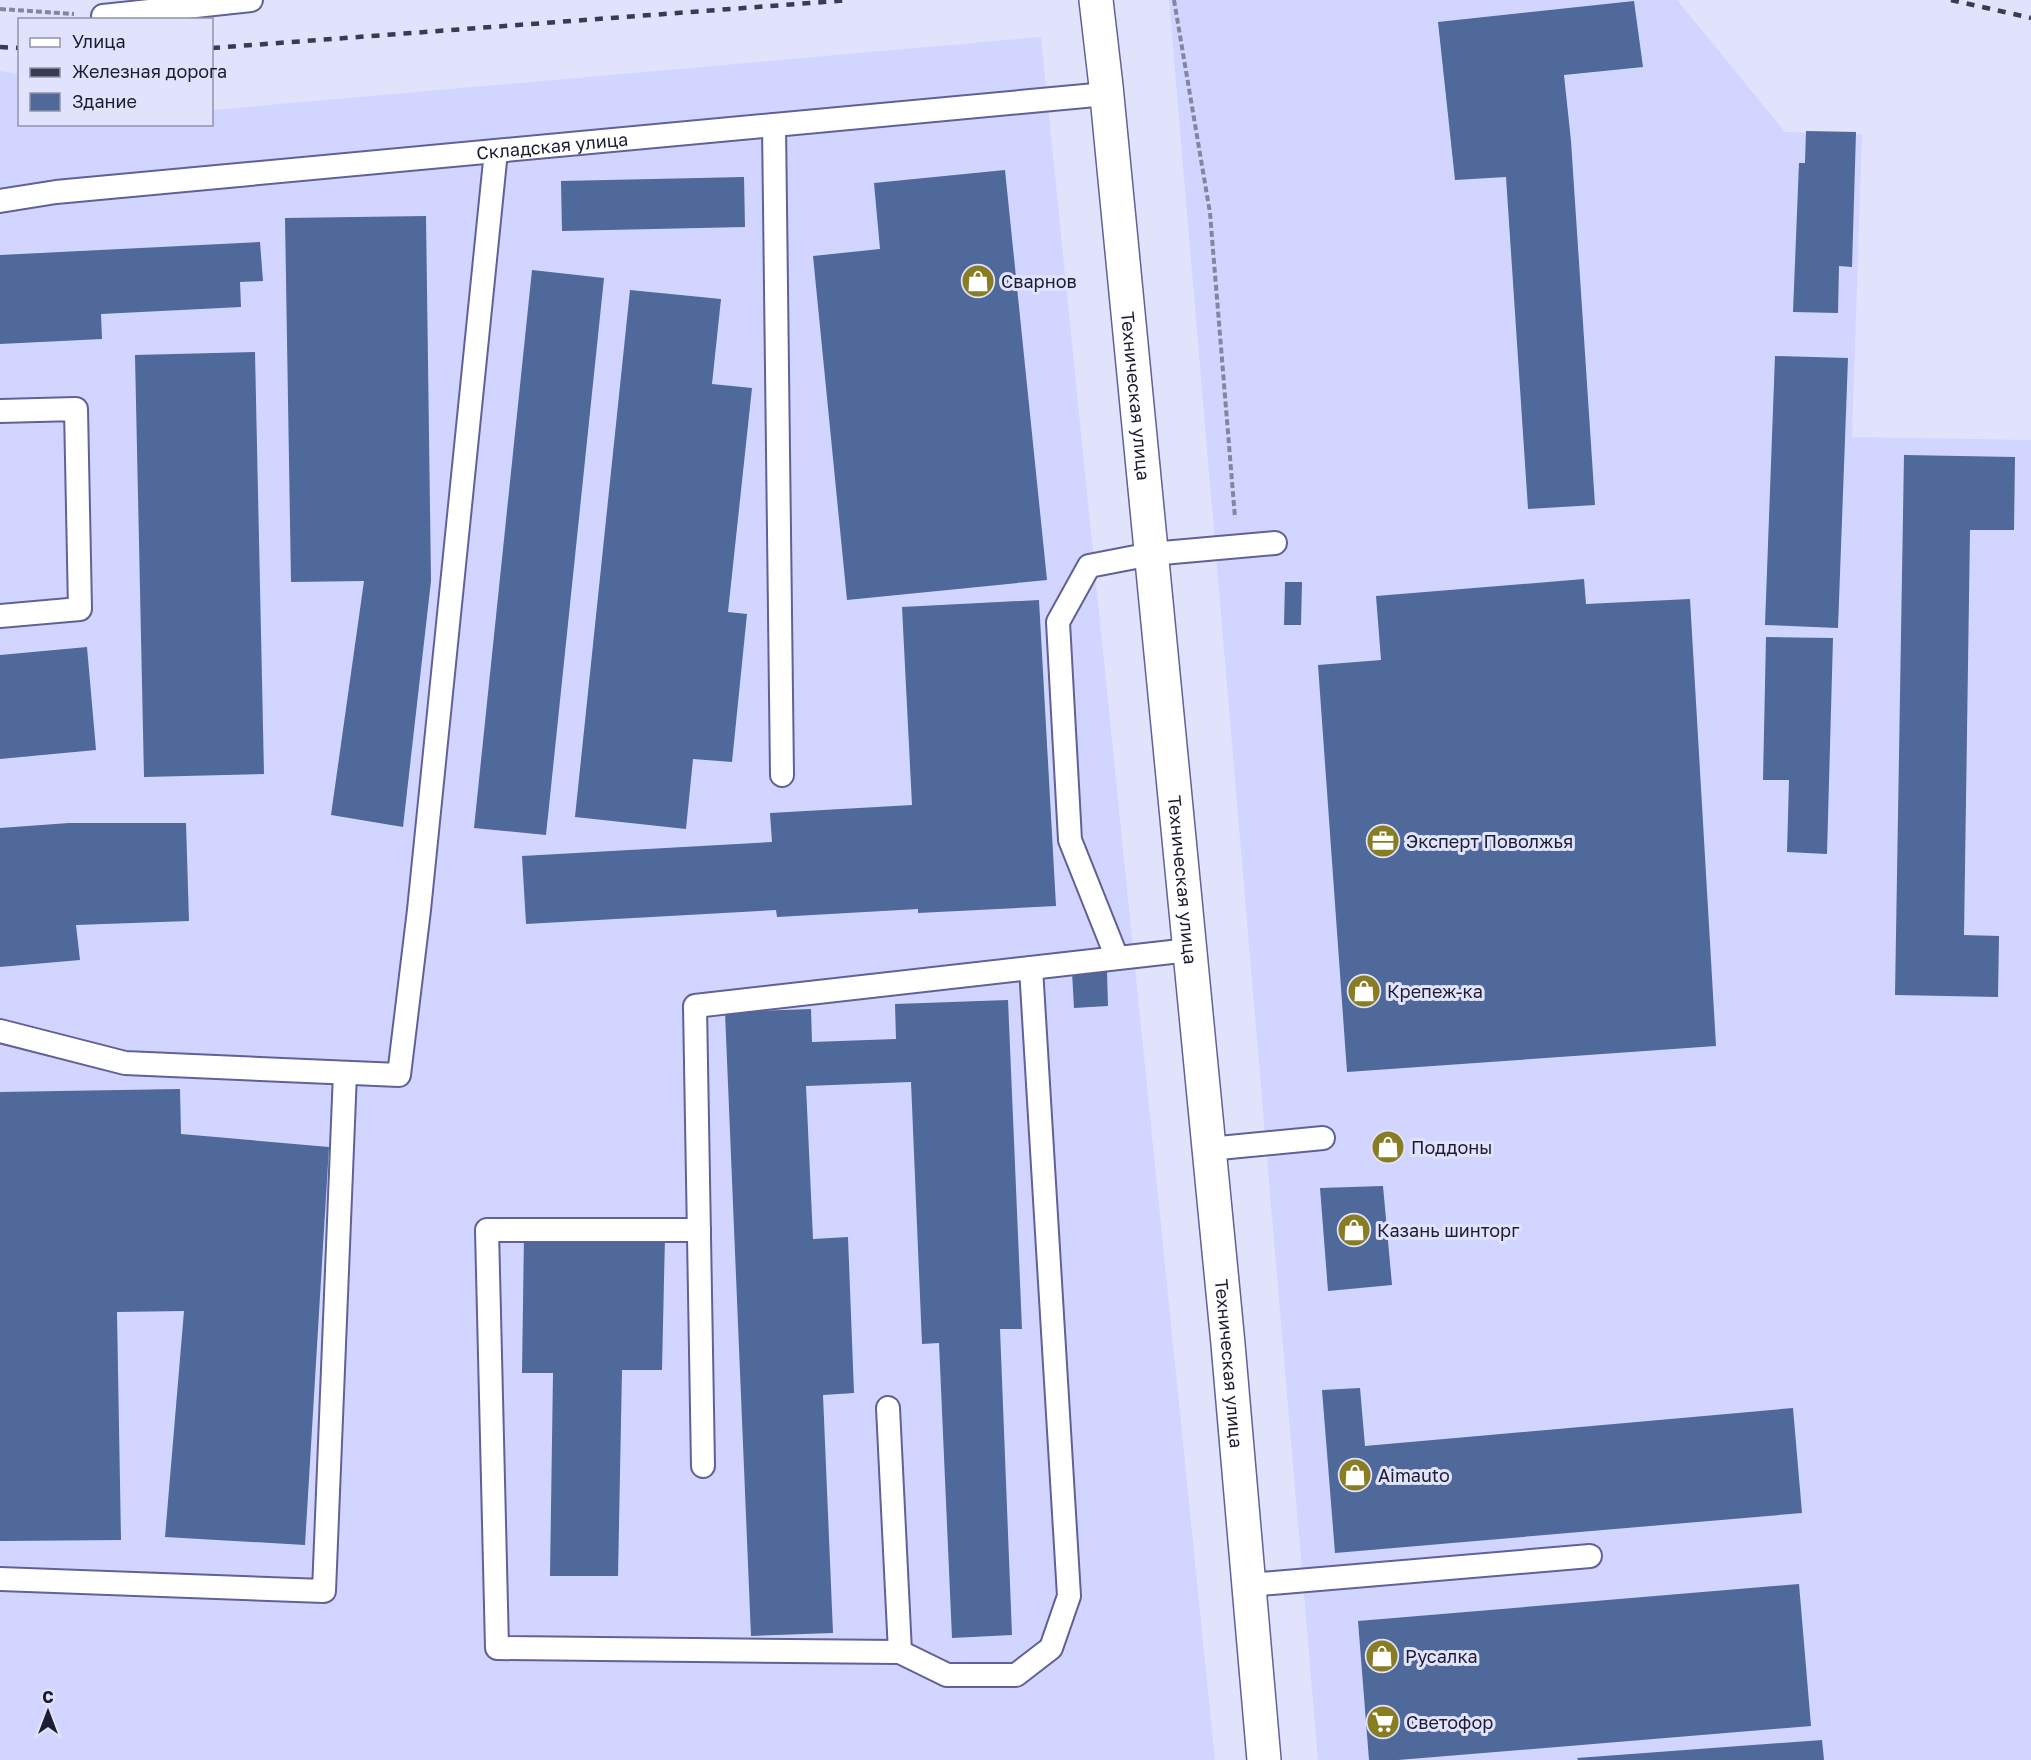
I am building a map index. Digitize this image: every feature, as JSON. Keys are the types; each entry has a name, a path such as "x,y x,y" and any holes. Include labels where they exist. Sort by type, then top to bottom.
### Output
{"main road":[{"name":"Техническая улица","path":"1096,0 1209,1149 1264,1760"}],"lane":[{"path":"104,16 251,0"},
{"name":"Складская улица","path":"0,201 56,192 1106,94"},
{"path":"774,125 782,775"},
{"path":"0,1031 125,1063 399,1075 419,910 496,150"},
{"path":"0,411 76,409 80,609 0,616"},
{"path":"1117,958 1070,840 1058,622 1089,566 1151,554 1275,543"},
{"path":"703,1466 695,1006 1190,950"},
{"path":"699,1230 487,1230 497,1648 900,1652 947,1675 1016,1675 1052,1648 1069,1596 1031,968"},
{"path":"0,1579 324,1591 345,1073"},
{"path":"1209,1149 1323,1138"},
{"path":"888,1408 900,1652"},
{"path":"1250,1585 1590,1556"}],"path":[{"path":"1174,0 1210,213 1237,546"},
{"path":"0,9 104,16"}],"shaded area":[{"path":"1169,0 1677,0 1785,132 1862,134 1852,437 2031,440 2031,1760 1318,1760"},
{"path":"1041,37 1215,1760 0,1760 0,71 18,74 18,126 213,126 213,110"}],"building":[{"path":"1634,1 1643,67 1564,75 1571,141 1595,505 1528,509 1506,177 1455,180 1438,22"},
{"path":"1806,131 1856,132 1852,267 1839,266 1838,313 1793,312 1799,163 1805,163"},
{"path":"1005,170 1047,580 847,600 813,256 880,249 874,183"},
{"path":"744,177 745,227 562,231 561,181"},
{"path":"426,216 431,581 403,827 331,815 364,581 291,582 285,218"},
{"path":"260,242 263,281 240,282 241,307 101,314 102,339 0,344 0,255"},
{"path":"532,270 604,278 546,835 474,828"},
{"path":"630,290 721,299 712,384 752,388 728,612 747,614 732,762 693,759 686,829 575,817"},
{"path":"255,352 264,774 144,777 135,355"},
{"path":"1775,356 1848,358 1838,628 1765,625"},
{"path":"1904,455 2015,457 2014,530 1970,530 1964,935 1999,936 1998,997 1895,995"},
{"path":"1584,579 1586,604 1690,599 1716,1046 1347,1072 1318,665 1381,660 1376,596"},
{"path":"1285,582 1302,582 1301,625 1284,625"},
{"path":"1039,600 1056,906 918,913 918,909 777,917 776,910 526,924 522,856 772,842 770,813 912,805 902,607"},
{"path":"1766,637 1833,638 1827,854 1787,852 1789,780 1763,780"},
{"path":"87,647 96,750 0,759 0,655"},
{"path":"69,823 186,823 189,921 76,925 80,960 0,967 0,828"},
{"path":"1107,971 1108,1006 1074,1008 1072,972"},
{"path":"1008,1000 1022,1329 1000,1329 1012,1635 952,1638 939,1343 922,1344 911,1082 806,1086 813,1239 848,1237 854,1393 823,1395 833,1633 751,1636 725,1012 811,1009 812,1042 896,1039 895,1004"},
{"path":"180,1089 181,1134 329,1147 305,1545 165,1537 184,1311 117,1312 121,1540 0,1541 0,1092"},
{"path":"1383,1186 1392,1285 1328,1291 1320,1188"},
{"path":"524,1234 665,1236 662,1370 622,1370 618,1576 550,1576 553,1373 522,1373"},
{"path":"1360,1388 1365,1446 1793,1408 1802,1513 1335,1553 1322,1390"},
{"path":"1799,1584 1811,1726 1398,1760 1369,1760 1358,1621"},
{"path":"1822,1740 1824,1760 1578,1760 1577,1758"}],"railway":[{"path":"213,48 850,0"},
{"path":"1951,0 2031,18"},
{"path":"0,47 18,48"}],"place":[{"name":"Сварнов","path":"978,281"},
{"name":"Эксперт Поволжья","path":"1383,841"},
{"name":"Крепеж-ка","path":"1364,991"},
{"name":"Поддоны","path":"1388,1147"},
{"name":"Казань шинторг","path":"1354,1230"},
{"name":"Aimauto","path":"1355,1475"},
{"name":"Русалка","path":"1382,1656"},
{"name":"Светофор","path":"1383,1722"}]}
